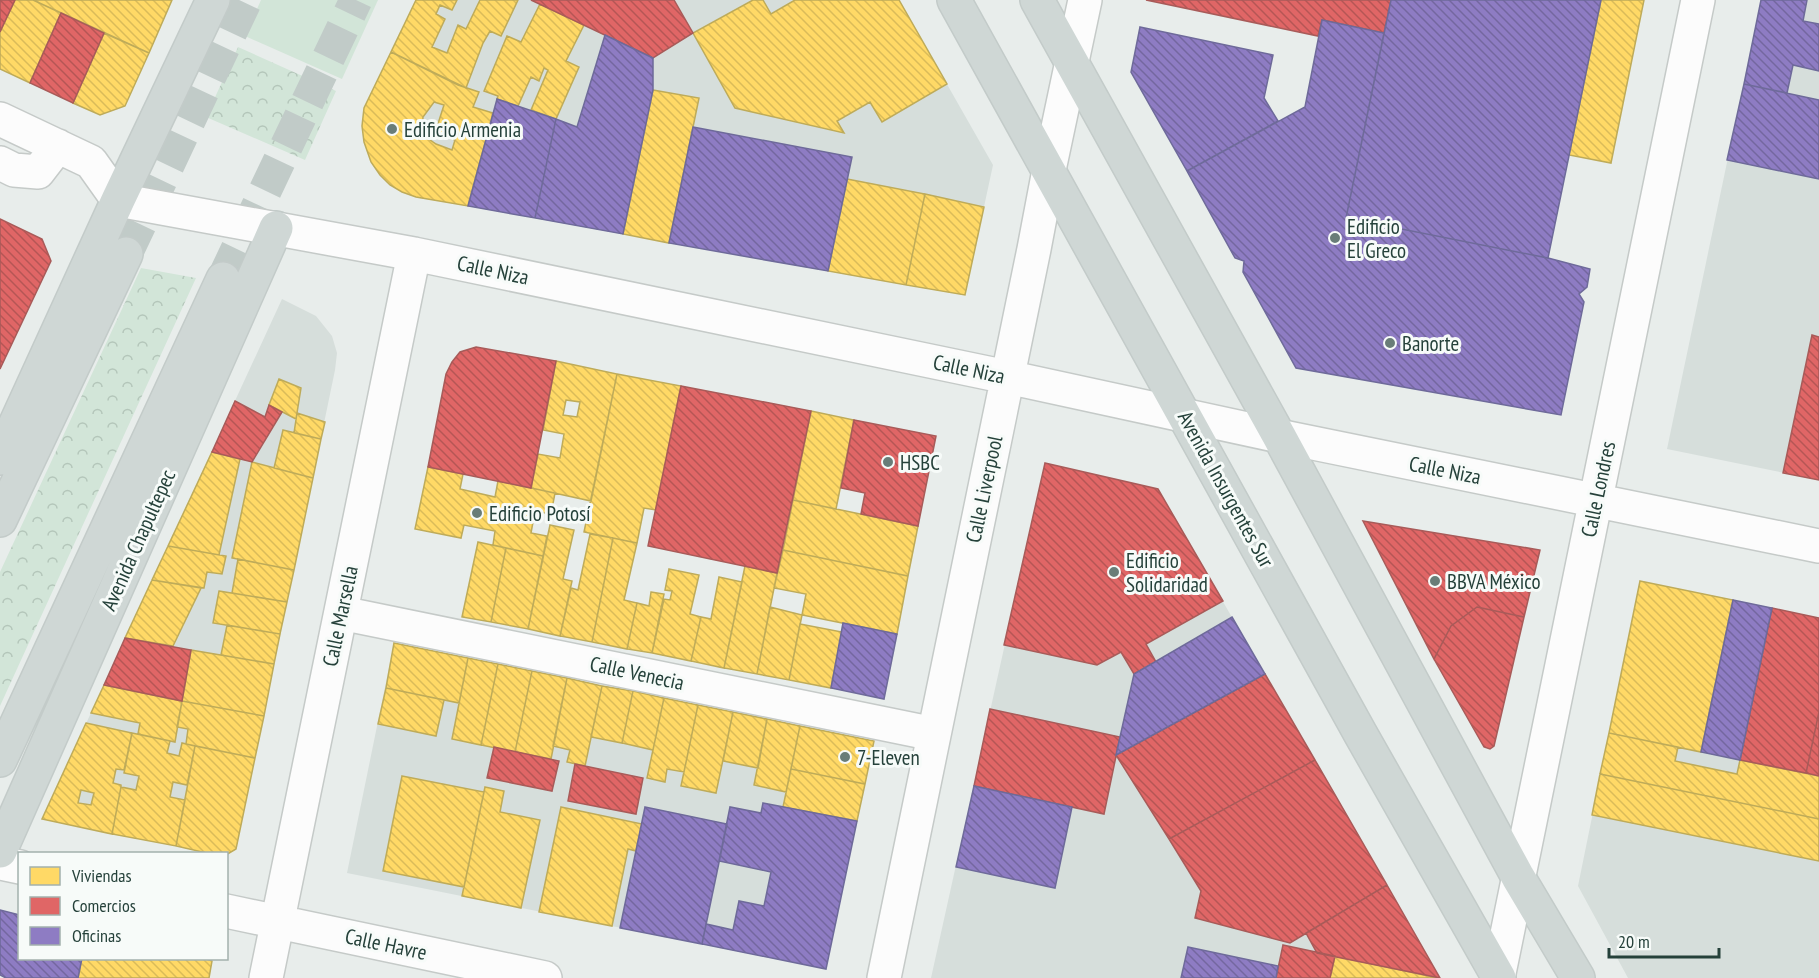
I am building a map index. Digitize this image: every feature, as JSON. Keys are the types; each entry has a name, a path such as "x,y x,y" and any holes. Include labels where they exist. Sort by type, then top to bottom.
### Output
{"main road":[{"path":"0,458 118,200 213,0"},
{"name":"Avenida Insurgentes Sur","path":"954,0 1354,723 1498,978"},
{"path":"1037,0 1279,436 1518,877 1578,978"},
{"name":"Avenida Chapultepec","path":"0,852 276,228"},
{"path":"0,520 126,254"},
{"name":"Avenida Chapultepec","path":"0,760 223,279"}],"street":[{"name":"Calle Liverpool","path":"884,978 1049,170 1086,0"},
{"name":"Calle Londres","path":"1498,978 1698,0"},
{"path":"0,119 91,162 118,200"},
{"path":"0,163 14,170 38,172 58,146"},
{"name":"Calle Niza","path":"118,200 414,254 1279,436 1819,546"},
{"name":"Calle Marsella","path":"266,978 414,254"},
{"name":"Calle Venecia","path":"341,613 934,734"},
{"path":"0,863 18,867"},
{"name":"Calle Havre","path":"228,911 544,978"}],"shaded area":[{"path":"416,0 899,0 993,165 965,295 416,197 390,185 371,162 364,108"},
{"path":"1761,0 1819,0 1819,480 1667,449"},
{"path":"282,299 316,316 332,336 337,353 335,370 236,849 228,854 228,852 206,852 42,819"},
{"path":"1045,463 1158,489 1440,978 931,978"},
{"path":"1640,581 1819,618 1819,978 1628,978 1578,886"},
{"path":"394,643 874,741 826,969 347,873"}],"green space":[{"path":"261,0 378,0 342,79 245,36"},
{"path":"238,47 336,91 305,160 206,117"},
{"path":"141,268 196,278 0,706 0,572"}],"building: Viviendas":[{"path":"15,0 33,0 61,13 30,83 0,69 0,32"},
{"path":"33,0 172,0 149,53"},
{"path":"416,0 457,0 452,10 440,5 436,14 445,19 432,47 447,53 458,25 466,29 480,0 518,0 501,36 490,31 466,88 391,52"},
{"path":"753,0 763,0 771,14 795,0 899,0 947,84 882,122 870,102 837,121 844,133 735,108 693,33"},
{"path":"1601,0 1644,0 1611,163 1569,155"},
{"path":"540,4 584,25 566,61 579,67 556,119 531,110 548,70 544,68 539,81 531,77 518,106 497,99 498,96 484,91 507,36 521,42"},
{"path":"104,33 149,53 125,106 100,115 73,103"},
{"name":"Edificio Armenia","path":"391,52 458,85 479,92 473,107 493,113 468,206 416,197 390,185 371,162 364,142 362,126 364,108","holes":["434,102 444,105 435,133 455,140 452,150 436,144 422,132 423,117"]},
{"path":"653,90 699,98 669,243 623,234"},
{"path":"847,179 925,194 906,285 828,271"},
{"path":"925,194 984,207 965,295 906,285"},
{"path":"556,361 617,374 591,501 531,488 538,454 560,458 564,434 543,430","holes":["566,400 580,402 577,417 563,415"]},
{"path":"617,374 681,386 656,510 644,508 637,543 584,532"},
{"path":"279,379 301,388 296,419 269,405"},
{"path":"811,411 854,420 836,509 793,500"},
{"path":"297,413 325,422 321,439 294,433"},
{"path":"283,430 321,439 313,478 274,468"},
{"path":"212,452 240,459 219,555 168,546"},
{"path":"252,462 313,478 294,570 232,558"},
{"name":"Edificio Potosí","path":"428,467 463,474 460,489 495,497 498,481 555,493 551,514 535,511 531,533 547,536 543,556 493,545 495,531 464,525 461,538 415,529"},
{"path":"793,500 918,526 908,576 783,550"},
{"path":"550,525 574,530 563,579 572,581 560,636 528,629"},
{"path":"590,534 613,538 592,642 560,636 571,588 578,590"},
{"path":"613,538 637,543 624,600 637,603 627,649 592,642"},
{"path":"478,542 506,548 491,622 462,617"},
{"path":"168,546 226,556 222,574 207,572 204,588 152,580"},
{"path":"506,548 543,556 528,629 491,622"},
{"path":"783,550 908,576 897,634 802,615 806,594 774,588"},
{"path":"238,559 294,570 287,602 232,593"},
{"path":"745,566 777,573 757,674 724,668"},
{"path":"669,569 699,575 690,614 701,617 691,661 652,653 664,599 670,600 672,591 665,590"},
{"path":"719,577 742,582 724,668 691,661 701,617 711,619"},
{"path":"152,580 201,588 173,646 125,638"},
{"path":"1640,581 1733,600 1701,752 1609,733"},
{"path":"219,591 287,602 280,634 213,623"},
{"path":"651,592 664,594 652,653 627,649 637,603 649,606"},
{"path":"770,607 802,615 789,680 757,674"},
{"path":"800,624 842,632 831,688 789,680"},
{"path":"227,625 280,634 274,664 221,655"},
{"path":"394,643 468,658 459,703 386,688"},
{"path":"191,650 274,664 264,716 182,701"},
{"path":"468,658 498,664 481,745 452,739"},
{"path":"498,664 532,671 515,752 481,745"},
{"path":"532,671 567,678 551,759 515,752"},
{"path":"567,678 602,686 585,766 567,762 570,750 553,746"},
{"path":"104,685 182,701 175,742 138,734 140,723 91,713"},
{"path":"602,686 633,691 622,743 591,737"},
{"path":"386,688 444,700 436,736 378,724"},
{"path":"633,691 664,698 653,750 622,743"},
{"path":"664,698 698,705 684,772 667,769 665,782 647,778"},
{"path":"182,701 264,716 255,758 186,744 188,729 177,727"},
{"path":"698,705 733,712 716,793 681,786"},
{"path":"733,712 767,719 758,768 723,761"},
{"path":"767,719 800,726 786,792 754,785"},
{"path":"86,723 132,733 124,770 116,769 113,783 121,787 112,834 42,819","holes":["81,790 94,793 91,805 78,803"]},
{"path":"800,726 874,741 865,784 791,769"},
{"path":"132,733 170,741 167,753 179,756 182,743 195,746 187,785 173,782 170,797 185,800 176,846 112,834 121,787 136,790 139,776 124,773"},
{"path":"1609,733 1678,747 1675,761 1737,774 1740,760 1819,776 1819,819 1600,774"},
{"path":"195,746 255,758 236,849 228,854 202,852 176,846"},
{"path":"791,769 865,784 857,821 783,807"},
{"path":"1600,774 1819,819 1819,861 1592,815"},
{"path":"402,776 484,792 464,887 383,871"},
{"path":"485,787 504,791 500,812 540,820 521,908 462,896"},
{"path":"561,807 642,824 636,851 628,849 612,926 539,912"},
{"path":"1335,956 1438,978 1330,978"},
{"path":"82,960 212,961 209,978 78,978"}],"building: Comercios":[{"path":"0,0 15,0 0,32"},
{"path":"531,0 674,0 693,33 653,58"},
{"path":"1146,0 1391,0 1384,33 1322,20 1318,36"},
{"path":"61,13 104,33 73,103 30,83"},
{"path":"0,219 42,239 51,261 0,369"},
{"path":"1812,335 1819,337 1819,480 1783,473"},
{"path":"476,347 556,361 531,488 428,467 446,374 460,352"},
{"path":"681,386 811,411 777,573 648,546"},
{"path":"235,401 265,417 269,405 282,412 252,462 212,452"},
{"name":"HSBC","path":"854,420 936,436 918,526 861,514 865,493 841,488"},
{"name":"Edificio Solidaridad","path":"1045,463 1158,489 1223,601 1146,644 1156,662 1134,674 1121,652 1097,665 1004,645"},
{"path":"1363,521 1540,550 1524,617 1477,607 1451,626 1434,659"},
{"path":"1477,607 1524,617 1494,746 1490,749 1484,747 1434,659 1451,626"},
{"path":"1772,608 1819,618 1819,712 1806,773 1740,760"},
{"path":"125,638 191,650 182,701 104,685"},
{"path":"1265,674 1315,760 1169,839 1116,755"},
{"path":"990,709 1120,737 1104,814 974,786"},
{"path":"1819,712 1819,776 1806,773"},
{"path":"494,747 559,761 552,791 487,778"},
{"path":"1315,760 1387,885 1290,943 1195,918 1201,891 1169,839"},
{"path":"575,764 643,778 636,814 568,801"},
{"path":"1387,885 1440,978 1317,953 1306,933"},
{"path":"1283,945 1335,956 1330,978 1276,978"}],"building: Oficinas":[{"path":"1391,0 1601,0 1548,258 1346,218"},
{"path":"1761,0 1807,0 1803,21 1819,24 1819,71 1793,65 1787,93 1744,84"},
{"name":"Edificio El Greco","path":"1322,20 1384,33 1346,218 1548,258 1590,269 1587,287 1579,294 1584,302 1561,415 1296,368 1243,272 1244,261 1235,258 1187,171 1305,107"},
{"path":"1140,27 1273,55 1264,98 1278,121 1187,171 1131,72"},
{"path":"605,35 653,58 653,90 623,234 535,218 556,119 577,127"},
{"path":"1744,84 1819,100 1819,179 1727,160"},
{"path":"497,99 556,119 535,218 468,206"},
{"path":"693,127 852,157 828,271 669,243"},
{"path":"1733,600 1772,608 1740,760 1701,752"},
{"path":"1232,617 1265,674 1116,755 1134,674"},
{"path":"843,623 897,634 884,699 831,688"},
{"path":"974,786 1072,807 1055,888 956,867"},
{"path":"763,803 857,821 826,969 702,944 706,924 733,930 739,901 764,906 771,872 719,861 730,807 761,813"},
{"path":"645,807 727,824 702,944 620,928"},
{"path":"0,910 18,914 18,960 82,960 78,978 6,978 0,975"},
{"path":"1188,947 1278,966 1276,978 1181,978"}],"tunnel":[{"path":"126,254 246,0"},
{"path":"223,279 356,0"}],"place":[{"name":"Edificio Armenia","path":"392,129"},
{"name":"Edificio El Greco","path":"1335,238"},
{"name":"Banorte","path":"1390,343"},
{"name":"HSBC","path":"888,462"},
{"name":"Edificio Potosí","path":"477,513"},
{"name":"Edificio Solidaridad","path":"1114,572"},
{"name":"BBVA México","path":"1435,581"},
{"name":"7-Eleven","path":"845,757"}]}
